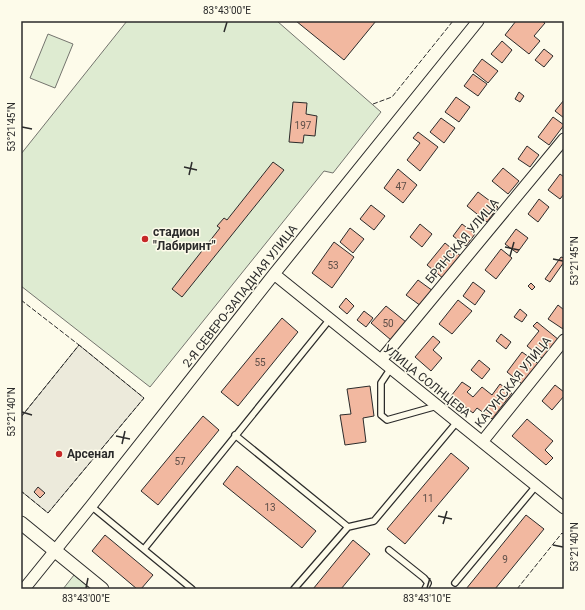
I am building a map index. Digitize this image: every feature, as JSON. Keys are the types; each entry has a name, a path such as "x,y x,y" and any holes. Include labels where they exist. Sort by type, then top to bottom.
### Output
{"street":[{"name":"2-Я СЕВЕРО-ЗАПАДНАЯ УЛИЦА","path":"24,589 274,274 478,21"},
{"name":"БРЯНСКАЯ УЛИЦА","path":"381,360 564,139"},
{"name":"УЛИЦА СОЛНЦЕВА","path":"274,274 564,508"},
{"name":"КАТУНСКАЯ УЛИЦА","path":"482,442 564,340"},
{"path":"21,523 102,589"}],"lane":[{"path":"144,549 330,319"},
{"path":"391,368 381,383 381,416 387,420 438,406"},
{"path":"294,589 348,527 374,521 457,422"},
{"path":"236,436 348,527"},
{"path":"455,583 536,486"},
{"path":"91,506 192,589"},
{"path":"389,550 424,578 428,583 425,589"}],"green space":[{"name":"стадион \"Лабиринт\"","path":"127,21 277,21 381,112 333,173 324,171 150,387 21,286 21,154"},
{"path":"48,34 73,44 55,88 30,78"},
{"path":"74,575 91,589 63,589"}],"shaded area":[{"name":"Арсенал","path":"79,345 144,398 48,513 21,491 21,417"}],"building":[{"path":"296,21 376,21 344,60"},
{"path":"516,21 542,21 545,23 534,36 540,41 529,54 505,35"},
{"path":"502,41 512,50 502,63 491,54"},
{"path":"544,49 553,56 544,67 535,60"},
{"path":"482,59 498,71 488,83 473,71"},
{"path":"473,74 487,84 478,96 464,86"},
{"path":"519,92 524,96 520,102 515,99"},
{"path":"456,97 470,107 459,122 445,112"},
{"path":"564,100 564,118 555,111"},
{"path":"293,102 307,103 306,114 317,116 315,136 304,135 303,143 289,142"},
{"path":"553,117 564,125 549,145 538,137"},
{"path":"441,118 455,128 444,143 430,132"},
{"path":"418,132 438,147 420,171 407,160 420,143 413,138"},
{"path":"527,146 539,155 530,167 518,159"},
{"path":"273,162 284,170 182,297 172,289 220,228 217,226 224,218 227,220"},
{"path":"503,168 519,181 508,194 492,181"},
{"path":"398,169 417,185 403,203 384,188"},
{"path":"560,174 564,177 564,194 560,199 548,190"},
{"path":"478,192 498,207 487,222 467,206"},
{"path":"539,199 549,207 538,222 528,214"},
{"path":"371,205 385,216 374,230 360,219"},
{"path":"420,224 432,234 422,247 410,237"},
{"path":"462,224 475,234 466,246 453,236"},
{"path":"350,228 364,239 353,253 340,242"},
{"path":"516,229 528,238 517,253 505,244"},
{"path":"334,242 354,257 332,288 312,273"},
{"path":"445,243 462,257 444,279 427,265"},
{"path":"501,249 512,258 496,279 485,270"},
{"path":"561,257 564,258 564,262 550,282 545,279"},
{"path":"418,280 433,291 421,306 406,295"},
{"path":"473,282 485,291 475,305 463,296"},
{"path":"531,283 535,287 532,290 528,286"},
{"path":"346,298 354,306 347,314 339,307"},
{"path":"458,300 472,311 452,334 439,324"},
{"path":"558,305 564,310 563,329 548,319"},
{"path":"386,306 406,322 391,340 371,323"},
{"path":"520,309 527,315 522,322 514,317"},
{"path":"364,311 373,318 366,327 357,320"},
{"path":"282,318 298,332 238,406 221,392"},
{"path":"537,322 559,340 543,359 527,346 539,331 533,326"},
{"path":"501,334 511,342 506,349 496,341"},
{"path":"433,336 440,342 433,350 442,358 431,371 415,357"},
{"path":"522,352 540,365 533,374 531,372 522,384 507,372"},
{"path":"479,360 490,369 482,379 471,370"},
{"path":"462,382 471,388 467,392 473,397 482,387 492,395 500,384 512,393 492,419 477,408 473,413 451,396"},
{"path":"555,385 564,392 564,396 552,410 542,401"},
{"path":"370,386 374,416 363,418 366,442 345,445 340,415 351,414 347,389"},
{"path":"203,416 219,430 158,505 141,491"},
{"path":"527,419 553,441 545,450 553,458 546,465 512,436"},
{"path":"451,453 469,468 405,544 387,529"},
{"path":"237,466 316,531 302,548 223,484"},
{"path":"38,487 45,493 40,498 34,492"},
{"path":"526,515 544,529 495,589 466,589"},
{"path":"105,535 153,575 141,589 137,589 92,551"},
{"path":"353,540 370,554 341,589 313,589"}],"fence":[{"path":"373,104 392,97 453,21"},
{"path":"21,300 79,345"},
{"path":"21,417 79,345 144,398 48,513 21,491"},
{"path":"517,589 562,533 564,535"}],"place":[{"name":"стадион \"Лабиринт\"","path":"145,239"},
{"name":"Арсенал","path":"59,454"}]}
